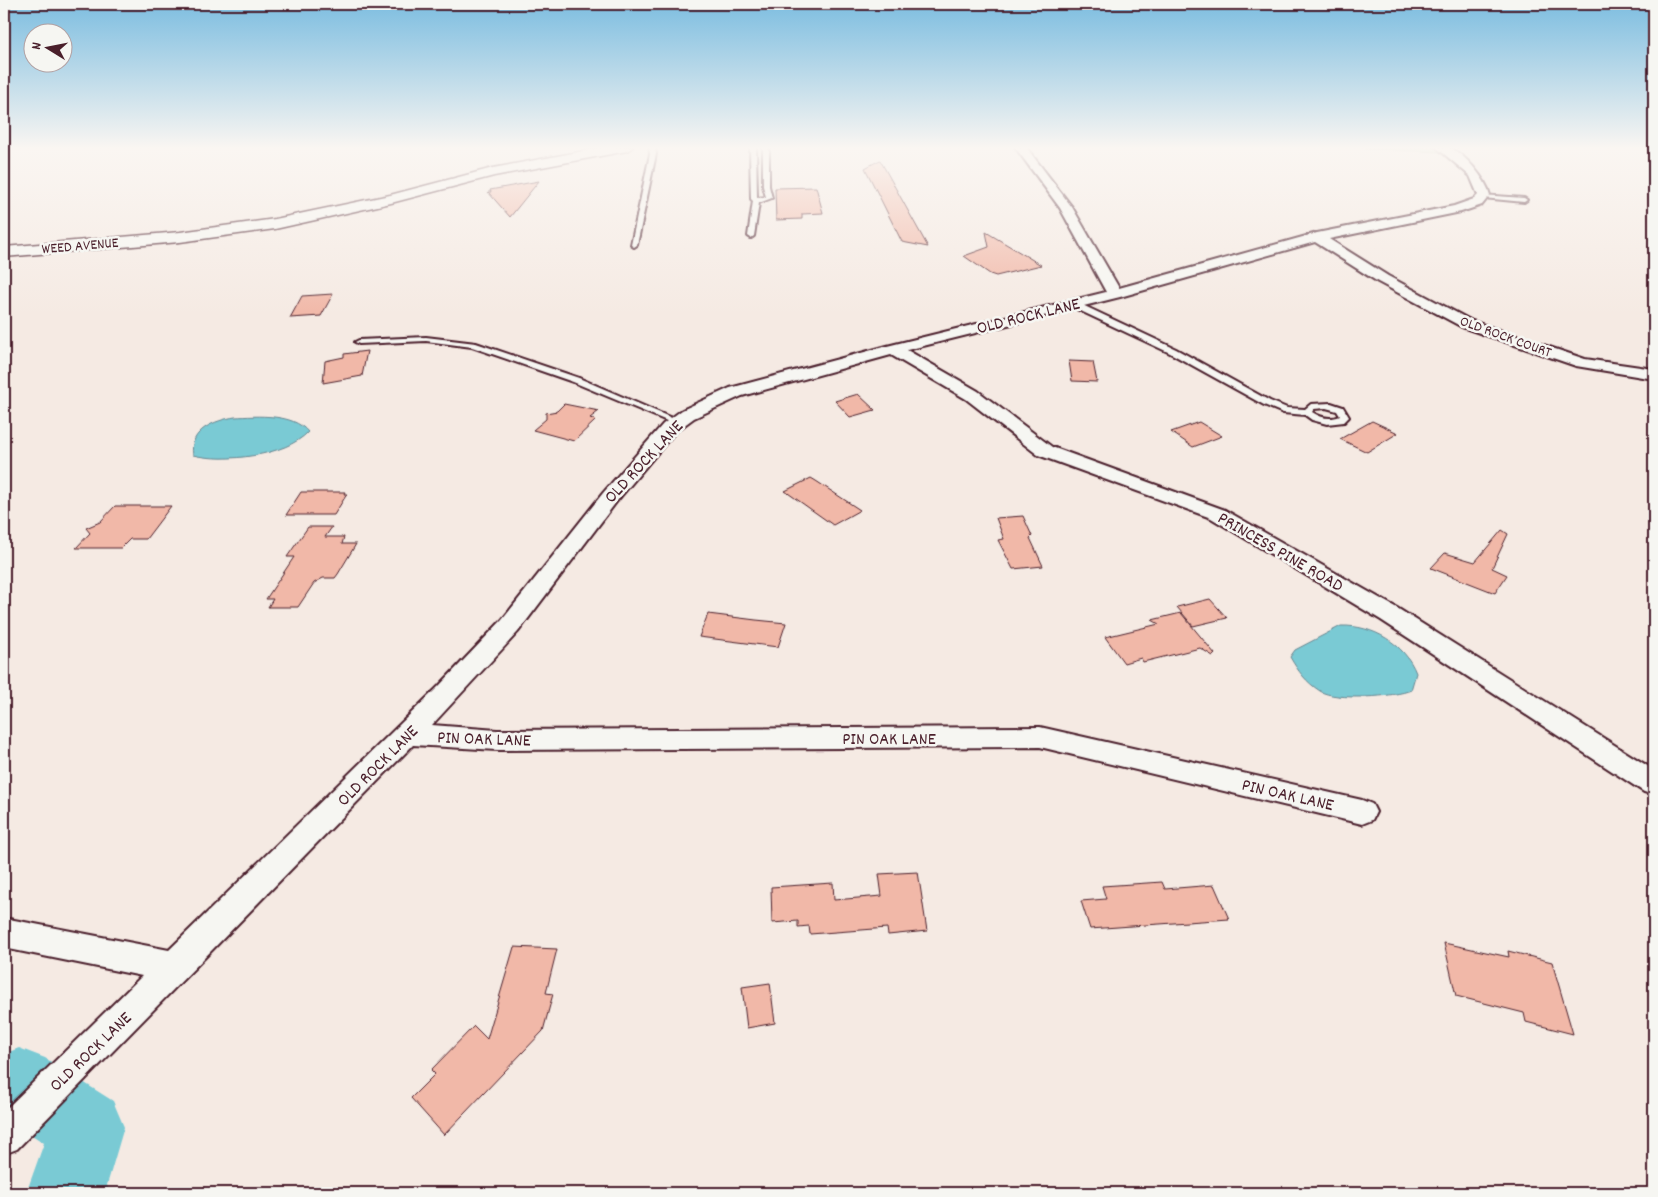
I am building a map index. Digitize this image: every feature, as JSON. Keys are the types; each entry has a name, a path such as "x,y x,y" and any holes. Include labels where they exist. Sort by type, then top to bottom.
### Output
{"main road":[{"name":"WEED AVENUE","path":"4,252 180,237 284,222 373,203"}],"street":[{"path":"1063,203 1115,294"},
{"name":"OLD ROCK LANE","path":"8,1132 409,734 510,626 597,512 669,428 688,414 736,392 893,349 1115,294 1317,237 1457,209 1475,203"},
{"name":"OLD ROCK COURT","path":"1317,237 1383,279 1467,324 1582,363 1654,374"},
{"name":"PRINCESS PINE ROAD","path":"893,349 972,395 1044,451 1218,514 1389,614 1654,784"},
{"name":"PIN OAK LANE","path":"409,734 496,740 1040,737 1362,812"},
{"path":"4,933 175,967"}],"lane":[{"path":"634,245 643,203"},
{"path":"750,236 756,203"},
{"path":"1074,304 1173,351 1267,403 1286,411 1307,412"},
{"path":"359,342 426,339 473,345 576,380 677,422"}],"water":[{"path":"264,416 284,419 301,426 308,432 285,447 254,456 221,458 193,455 193,446 199,433 212,424 235,417"},
{"path":"1341,626 1365,629 1386,638 1396,645 1404,653 1416,673 1411,690 1392,695 1338,696 1320,691 1306,680 1290,657 1295,650"}],"building":[{"path":"498,203 521,203 510,217"},
{"path":"775,203 820,203 823,213 802,214 802,219 776,220"},
{"path":"882,203 904,203 928,247 902,242"},
{"path":"986,232 1041,265 996,276 990,274 964,256 989,247"},
{"path":"333,294 321,316 290,318 302,296"},
{"path":"367,351 362,376 323,383 325,361 344,357 344,354"},
{"path":"1069,361 1093,362 1097,382 1072,381"},
{"path":"858,394 875,410 850,417 835,401"},
{"path":"564,404 599,411 590,418 596,420 574,441 533,430 546,419 546,413 557,411"},
{"path":"1372,421 1398,433 1367,452 1340,439"},
{"path":"1199,422 1222,436 1193,447 1171,432"},
{"path":"811,478 860,510 833,525 785,491"},
{"path":"301,492 345,492 344,494 347,494 334,515 286,515"},
{"path":"115,506 171,506 146,539 130,539 121,548 76,548 90,533 86,528 100,522"},
{"path":"1023,516 1032,536 1030,538 1043,566 1013,569 998,540 1004,539 996,518"},
{"path":"308,527 332,527 325,537 344,537 342,544 356,544 335,578 323,578 314,583 298,607 268,607 273,599 266,599 294,557 287,557"},
{"path":"1502,530 1508,534 1492,568 1507,575 1495,593 1431,568 1445,553 1475,562"},
{"path":"1210,599 1227,618 1193,626 1177,607"},
{"path":"1181,613 1215,654 1213,656 1200,648 1143,662 1141,658 1124,663 1105,637 1159,624 1152,620"},
{"path":"708,614 786,623 778,647 699,637"},
{"path":"918,872 927,931 888,935 887,928 810,934 809,926 798,927 798,921 772,923 771,887 833,883 834,900 882,896 879,874"},
{"path":"1162,882 1165,889 1214,885 1229,919 1090,929 1081,901 1106,899 1102,886"},
{"path":"1444,943 1509,957 1508,951 1552,962 1573,1034 1526,1022 1524,1013 1456,996"},
{"path":"514,947 557,949 546,993 553,994 543,1031 444,1135 411,1098 435,1074 431,1070 474,1026 487,1039"},
{"path":"770,983 775,1023 747,1028 742,987"}],"waterway":[{"path":"4,1091 19,1084 87,1127 67,1188 71,1193"}]}
